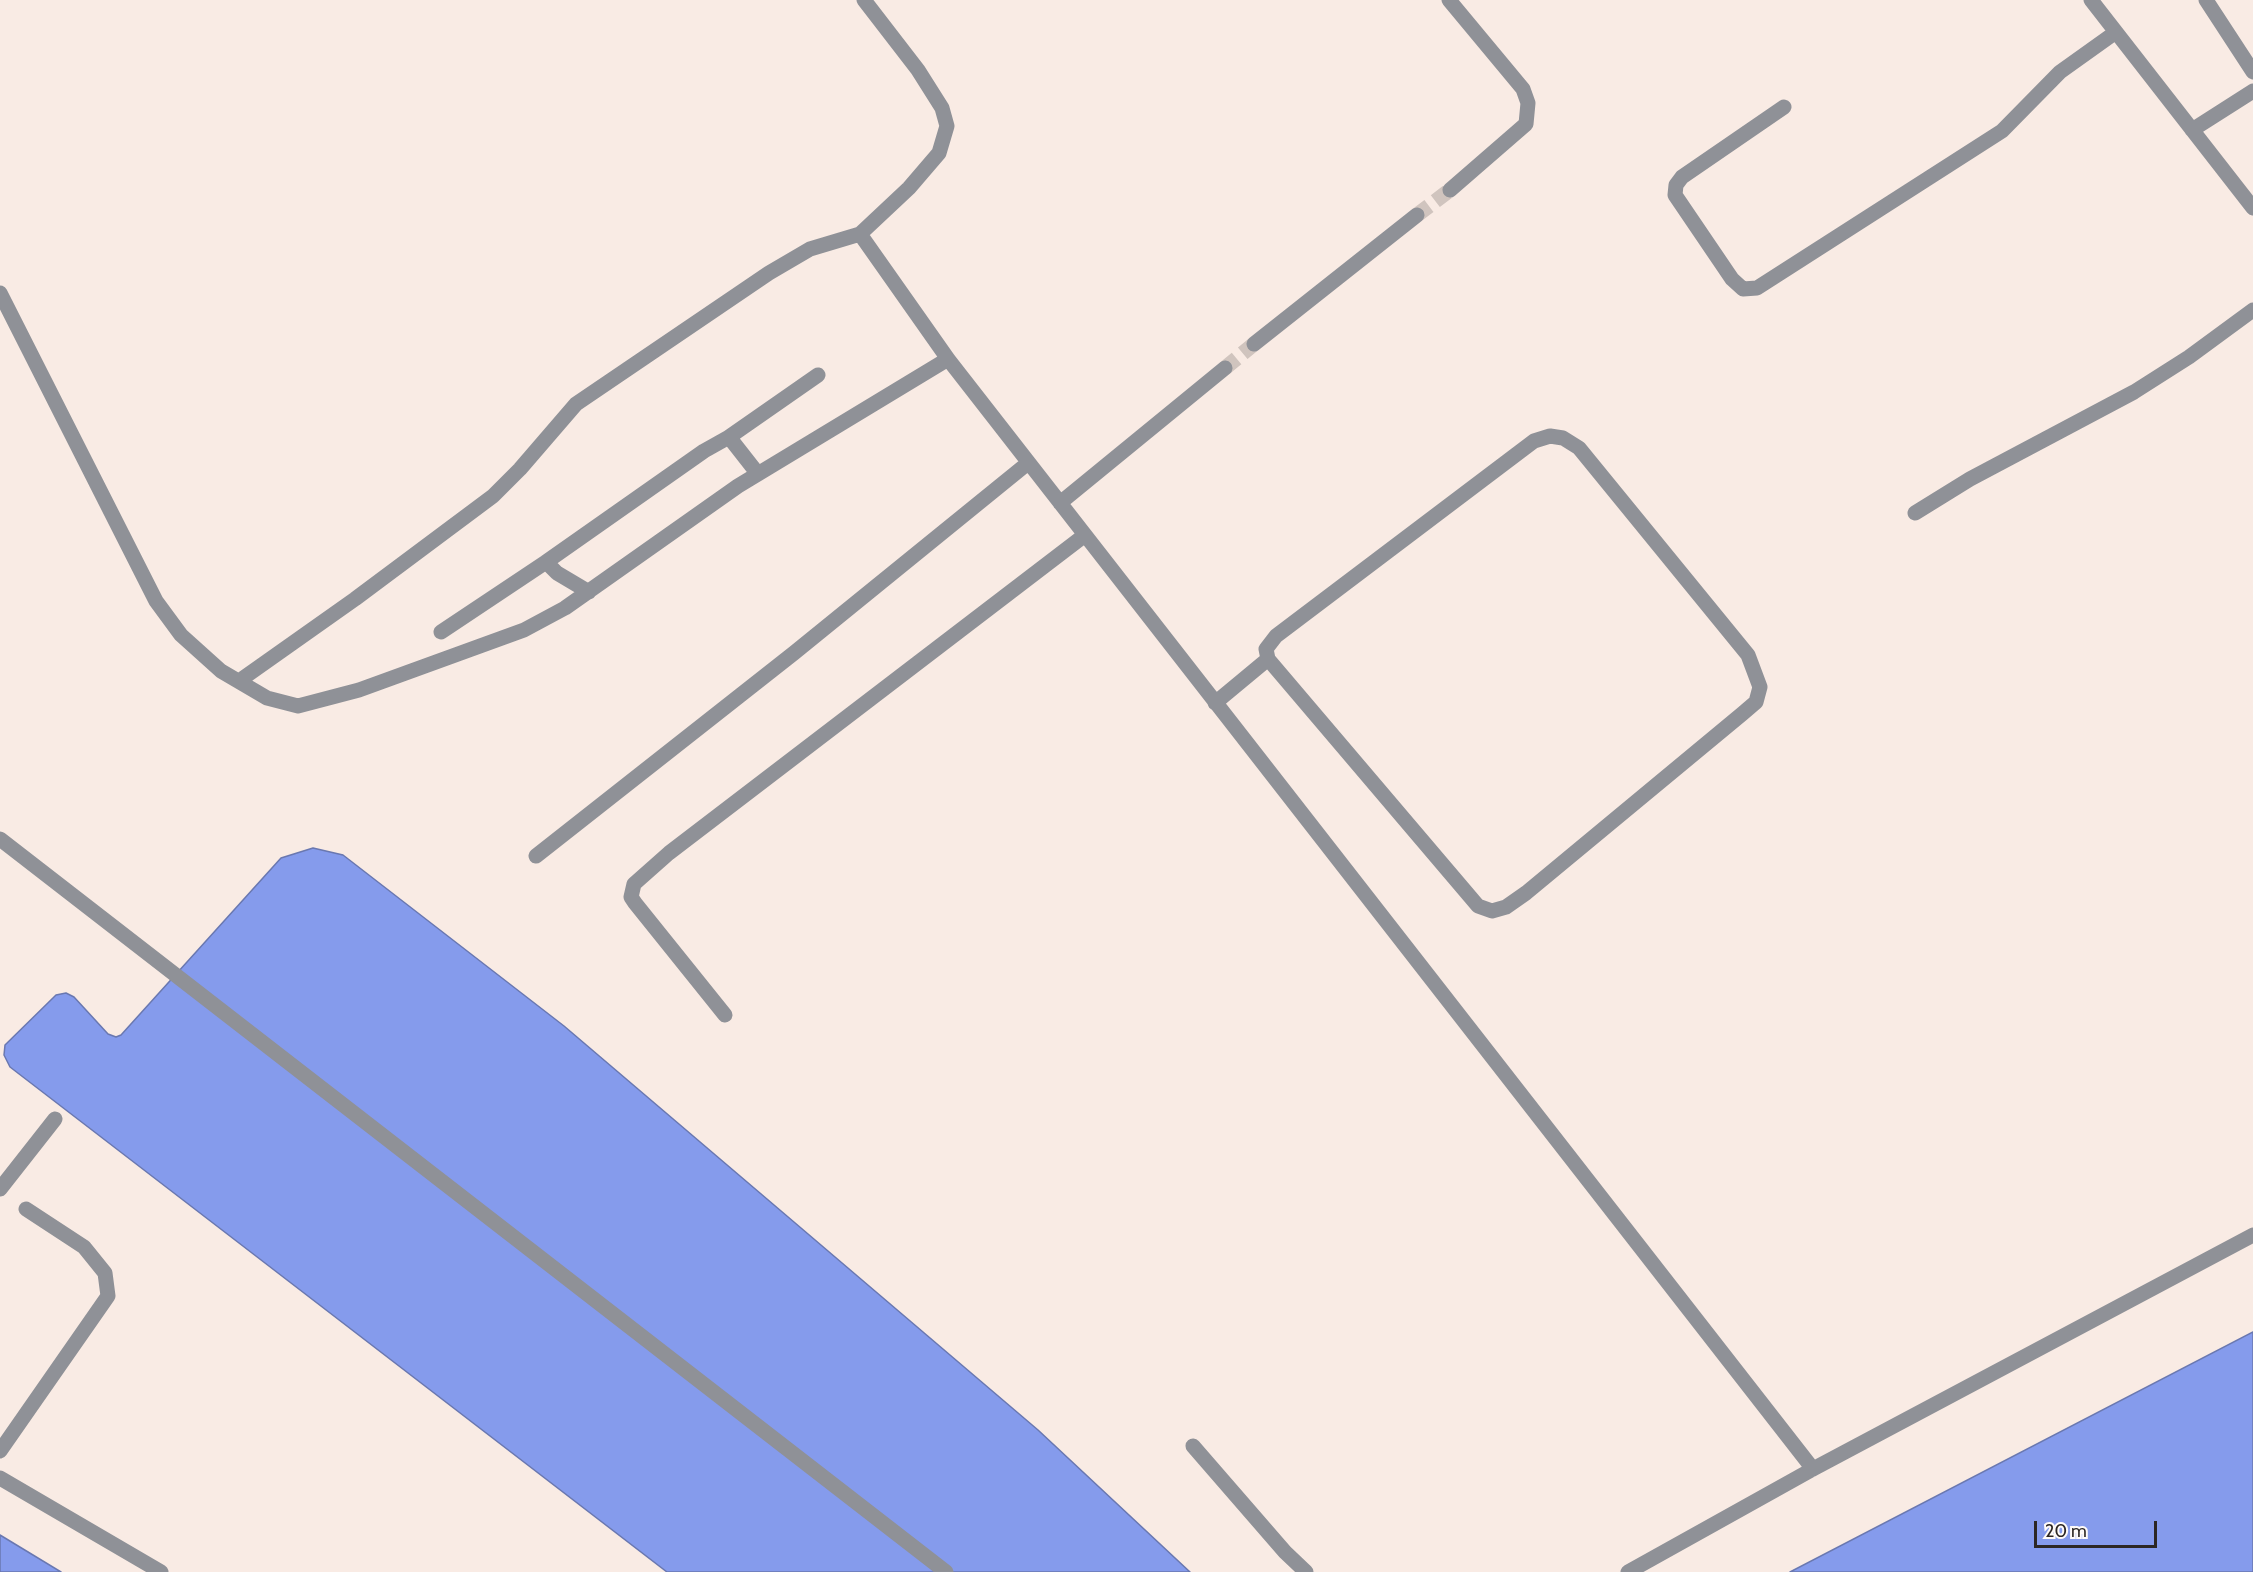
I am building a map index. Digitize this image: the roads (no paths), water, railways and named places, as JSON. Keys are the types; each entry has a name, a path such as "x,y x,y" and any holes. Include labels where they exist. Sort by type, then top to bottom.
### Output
{"street":[{"path":"239,681 364,593 493,496 520,469 576,404 769,273 810,249 860,234 909,188 939,153 947,126 942,108 918,70 864,0"},
{"path":"1449,0 1523,89 1528,103 1526,124 1450,190"},
{"path":"2091,0 2253,208"},
{"path":"2206,0 2253,72"},
{"path":"1784,106 1682,177 1676,185 1675,195 1732,279 1743,289 1756,288 2002,131 2060,72 2116,32"},
{"path":"2192,130 2253,91"},
{"path":"1254,344 1417,214"},
{"path":"860,234 948,359 1028,463 1813,1469"},
{"path":"0,293 5,316 156,601 181,634 221,671 267,698 298,706 359,690 524,630 589,592 758,474 948,359"},
{"path":"1915,513 1979,474 2134,392 2189,357 2253,310"},
{"path":"1060,503 1225,368"},
{"path":"441,632 818,375"},
{"path":"1550,436 1563,438 1579,448 1748,655 1760,687 1756,702 1724,729 1526,893 1506,907 1492,910 1478,906 1268,659 1266,649 1276,636 1534,441 1550,436"},
{"path":"729,437 758,474"},
{"path":"536,856 794,653 1028,463"},
{"path":"724,1015 635,903 631,897 634,884 679,846 1085,536"},
{"path":"546,562 557,573 589,592"},
{"path":"1215,703 1268,659"},
{"path":"0,839 946,1572"},
{"path":"0,1189 55,1119"},
{"path":"0,1451 108,1296 105,1273 84,1247 26,1209"},
{"path":"1628,1572 1813,1469 2253,1235"},
{"path":"1193,1446 1285,1552 1306,1572"},
{"path":"0,1478 161,1572"}],"water":[{"path":"313,848 343,855 564,1026 1038,1430 1190,1572 667,1572 10,1067 4,1055 5,1045 56,995 66,993 74,997 108,1034 116,1037 121,1035 281,858"},
{"path":"2253,1332 2253,1572 1790,1572"},
{"path":"0,1535 61,1572 0,1572"}],"tunnel":[{"path":"1417,215 1450,190"},
{"path":"1225,368 1254,344"}]}
